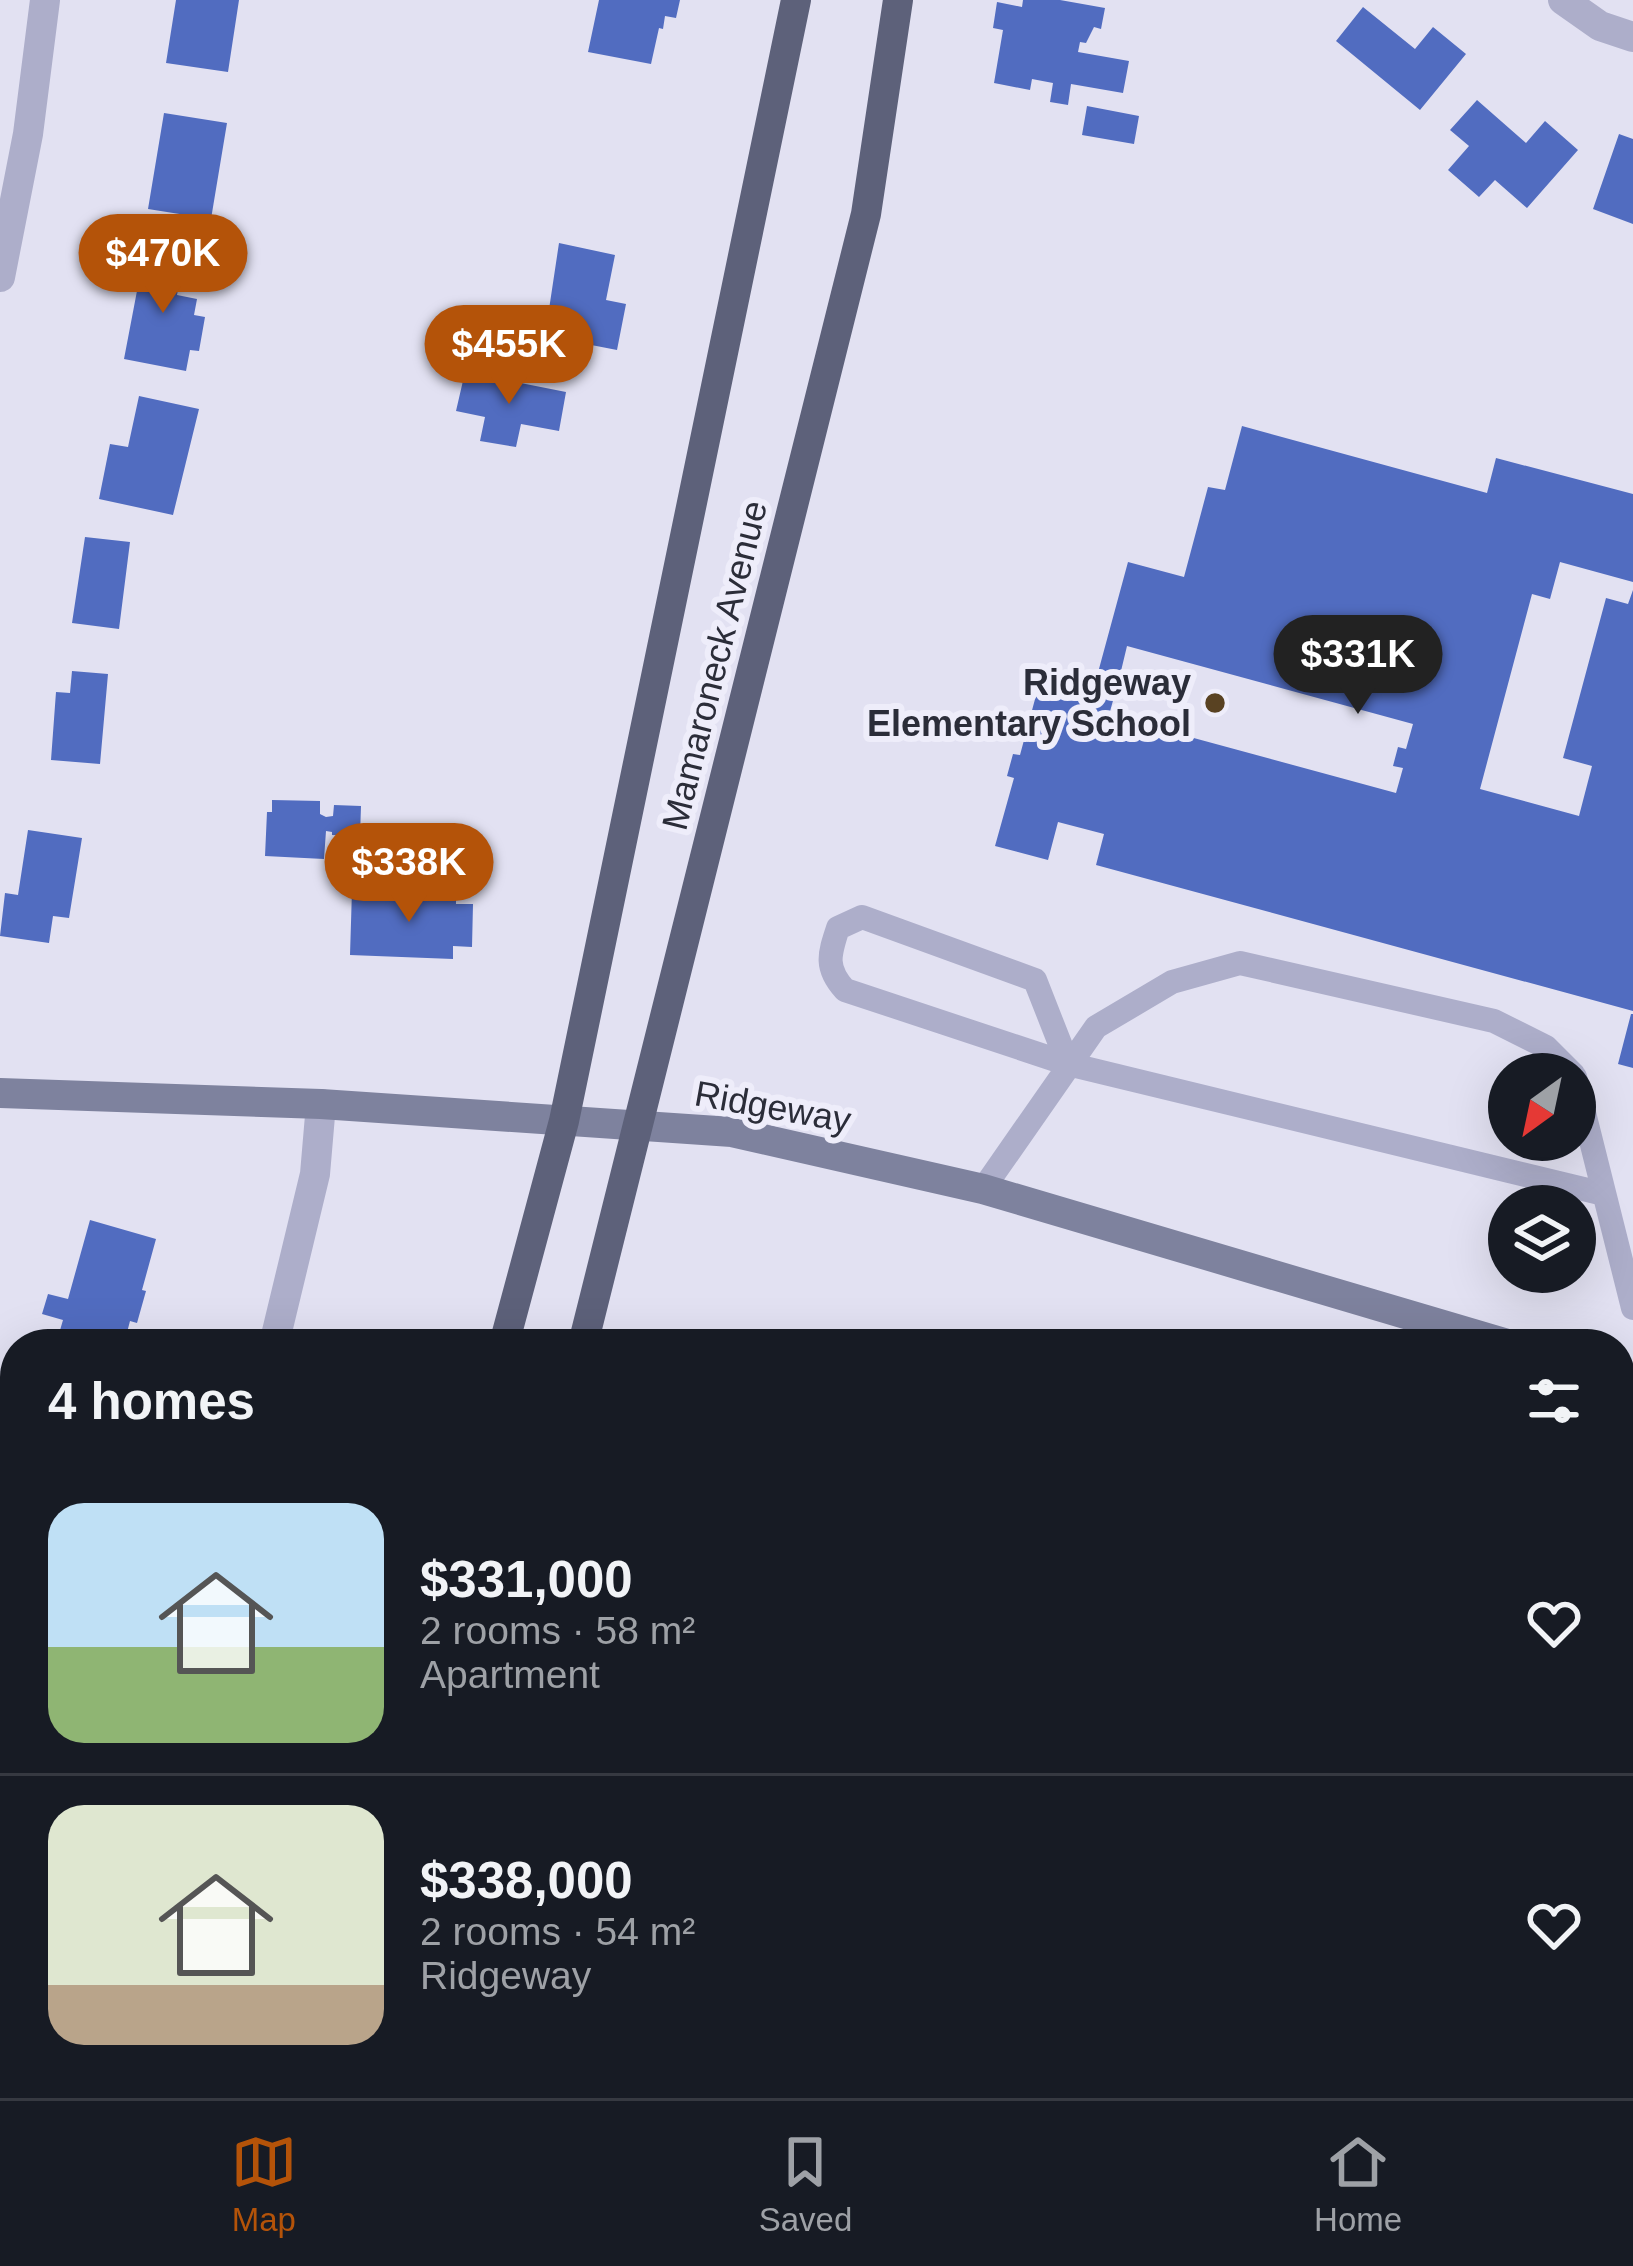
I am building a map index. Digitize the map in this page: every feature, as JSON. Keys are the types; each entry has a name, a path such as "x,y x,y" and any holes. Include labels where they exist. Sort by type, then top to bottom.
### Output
{"main road":[{"name":"Mamaroneck Avenue","path":"508,1329 564,1121 796,0"},
{"name":"Mamaroneck Avenue","path":"587,1329 866,214 898,0"}],"street":[{"path":"0,277 28,134 45,0"},
{"path":"1562,0 1600,26 1633,37"},
{"name":"Ridgeway","path":"0,1093 321,1104 732,1132 983,1189 1456,1329"},
{"path":"278,1329 315,1174 321,1104"}],"lane":[{"path":"1068,1064 1035,980 862,917 838,928 827,958 833,977 845,990 1068,1064 1604,1194"},
{"path":"983,1189 1096,1027 1172,982 1240,962 1494,1021 1552,1053"},
{"path":"1596,1161 1633,1308"}],"building":[{"path":"176,0 239,0 228,72 166,63"},
{"path":"599,0 680,0 676,18 665,16 663,29 659,28 651,64 588,52"},
{"path":"1023,0 1105,8 1101,29 1094,27 1086,43 1080,42 1078,52 1129,61 1123,93 1071,84 1068,105 1050,102 1053,83 1032,79 1030,90 994,83 1003,30 993,28 997,2 1022,7"},
{"path":"1363,7 1415,49 1433,27 1466,54 1420,110 1336,41"},
{"path":"1477,100 1526,143 1545,121 1578,150 1527,208 1495,180 1479,197 1448,170 1469,146 1450,130"},
{"path":"1087,106 1139,116 1134,144 1082,135"},
{"path":"164,113 227,123 211,219 148,209"},
{"path":"1619,134 1633,139 1633,224 1593,209"},
{"path":"559,243 615,255 606,300 626,304 617,350 545,336"},
{"path":"145,249 184,256 177,295 197,299 194,315 205,317 199,351 190,350 186,371 124,359"},
{"path":"465,372 566,392 559,431 521,424 516,447 480,441 485,417 456,411"},
{"path":"139,396 199,409 173,515 99,499 110,444 128,447"},
{"path":"1242,426 1487,493 1496,458 1633,494 1633,582 1560,562 1550,599 1532,594 1480,789 1579,816 1592,766 1563,758 1606,598 1628,604 1633,590 1633,1011 1096,865 1104,834 1058,822 1048,860 995,846 1014,778 1007,776 1013,754 1020,755 1038,688 1090,702 1128,562 1184,577 1208,487 1225,490","holes":["1127,646 1413,724 1406,749 1398,747 1393,766 1403,768 1396,793 1109,715 1116,690 1125,693 1130,674 1121,671"]},
{"path":"85,537 130,542 119,629 72,623"},
{"path":"72,671 108,674 100,764 51,760 56,692 70,693"},
{"path":"272,800 320,801 320,814 326,817 333,816 334,805 361,806 360,836 326,831 324,859 265,856"},
{"path":"28,830 82,838 69,918 53,916 49,943 0,936 5,893 18,895"},
{"path":"352,890 456,894 456,904 473,904 472,947 453,946 453,959 350,955"},
{"path":"1633,1014 1633,1068 1618,1064"},
{"path":"90,1220 156,1239 137,1323 130,1321 128,1329 60,1329 63,1320 42,1314 48,1294 68,1299"}],"place":[{"name":"Ridgeway Elementary School","path":"1215,703"}]}
